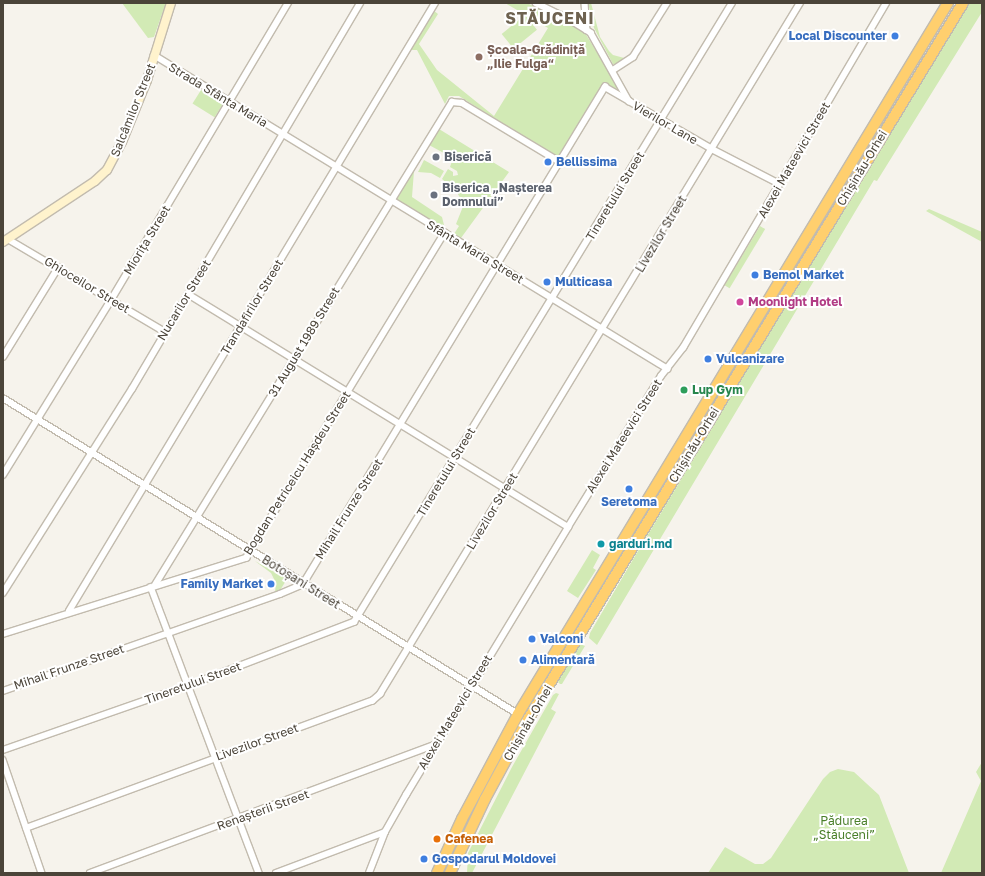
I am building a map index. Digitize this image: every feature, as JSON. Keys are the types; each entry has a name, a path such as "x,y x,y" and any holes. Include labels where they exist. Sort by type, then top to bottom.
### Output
{"highway":[{"name":"Chișinău-Orhei","path":"437,873 490,763 518,714 948,3"},
{"name":"Chișinău-Orhei","path":"450,873 485,799 527,721 963,3"}],"street":[{"name":"Salcâmilor Street","path":"5,240 94,181 107,170 122,142 154,55 171,3"},
{"name":"Miorița Street","path":"3,475 111,300 288,3"},
{"name":"Nucarilor Street","path":"3,593 92,452 188,294 360,3"},
{"name":"Trandafirilor Street","path":"69,611 144,484 241,326 435,3"},
{"path":"536,3 587,30"},
{"name":"Vierilor Lane","path":"585,3 587,30 613,70 629,102 712,149 778,183"},
{"path":"613,70 634,57 667,3"},
{"name":"Tineretului Street","path":"3,750 187,686 350,625 358,617 732,3"},
{"name":"Livezilor Street","path":"26,828 215,757 372,701 380,694 507,488 800,3"},
{"name":"Alexei Mateevici Street","path":"369,873 385,832 471,686 661,376 668,369 765,211 778,183 886,3"},
{"name":"Strada Sfânta Maria","path":"154,55 283,134"},
{"name":"Mihail Frunze Street","path":"3,691 280,594 303,584 402,424 605,87 629,102"},
{"name":"31 August 1989 Street","path":"153,586 197,517 449,105 455,101 560,162"},
{"name":"Sfânta Maria Street","path":"283,134 668,369"},
{"name":"Bogdan Petriceicu Hașdeu Street","path":"3,634 69,611 246,558 444,233"},
{"name":"Ghioceilor Street","path":"5,240 58,268 165,332"},
{"path":"3,357 58,268"},
{"path":"188,294 347,392 455,456 568,527"},
{"name":"Botoșani Street","path":"3,398 144,484 303,584 518,714"},
{"path":"153,586 167,633 215,757 237,820 259,873"},
{"name":"Renașterii Street","path":"90,873 237,820 436,745"},
{"path":"3,760 42,873"},
{"path":"276,873 385,832"}],"green space":[{"path":"122,3 166,3 154,37 148,38"},
{"path":"505,3 527,3 548,13 548,17 552,19 556,15 585,33 624,96 604,82 558,158 459,96 449,96 445,104 417,50 410,50 433,10 438,14 419,44 437,70 494,116 548,28"},
{"path":"588,3 591,3 600,37 609,51 613,55 628,59 619,64 613,64 594,28"},
{"path":"970,3 982,3 982,12 877,181 874,180 597,645 589,638 590,633 947,37"},
{"path":"525,15 537,30 514,49 502,34"},
{"path":"201,90 223,104 215,117 193,104"},
{"path":"439,129 509,172 461,238 495,258 449,234 449,231 454,234 459,226 456,224 464,204 456,191 442,179 448,169 453,172 453,176 458,175 457,171 450,167 453,158 429,145"},
{"path":"420,157 414,171 412,197 442,217 445,229 395,200"},
{"path":"424,160 444,171 440,178 431,173 418,172"},
{"path":"929,209 982,232 982,242 926,211"},
{"path":"760,226 765,229 730,288 724,285"},
{"path":"508,239 498,260 496,259"},
{"path":"592,550 600,555 593,568 596,570 578,598 567,591"},
{"path":"255,561 287,579 279,592 275,592 276,583 271,573"},
{"path":"580,644 585,646 562,684 560,684 558,682"},
{"path":"556,693 559,694 551,709 556,712 472,873 467,873 468,853 512,767 553,695"},
{"path":"982,762 982,873 941,873 981,781 976,772"},
{"name":"Pădurea „Stăuceni”","path":"838,769 854,772 879,795 909,873 708,873 725,847 755,864 763,864 771,858 823,779 830,772"}],"place":[{"name":"Local Discounter","path":"895,36"},
{"name":"Școala-Grădiniță „Ilie Fulga“","path":"479,57"},
{"name":"Biserică","path":"436,157"},
{"name":"Bellissima","path":"548,162"},
{"name":"Biserica „Nașterea Domnului”","path":"434,195"},
{"name":"Bemol Market","path":"755,275"},
{"name":"Multicasa","path":"547,282"},
{"name":"Moonlight Hotel","path":"740,302"},
{"name":"Vulcanizare","path":"708,359"},
{"name":"Lup Gym","path":"684,390"},
{"name":"Seretoma","path":"629,489"},
{"name":"garduri.md","path":"601,544"},
{"name":"Family Market","path":"271,584"},
{"name":"Valconi","path":"532,639"},
{"name":"Alimentară","path":"523,660"},
{"name":"Cafenea","path":"437,839"},
{"name":"Gospodarul Moldovei","path":"424,859"}],"district":[{"name":"STĂUCENI","path":"550,18"}]}
